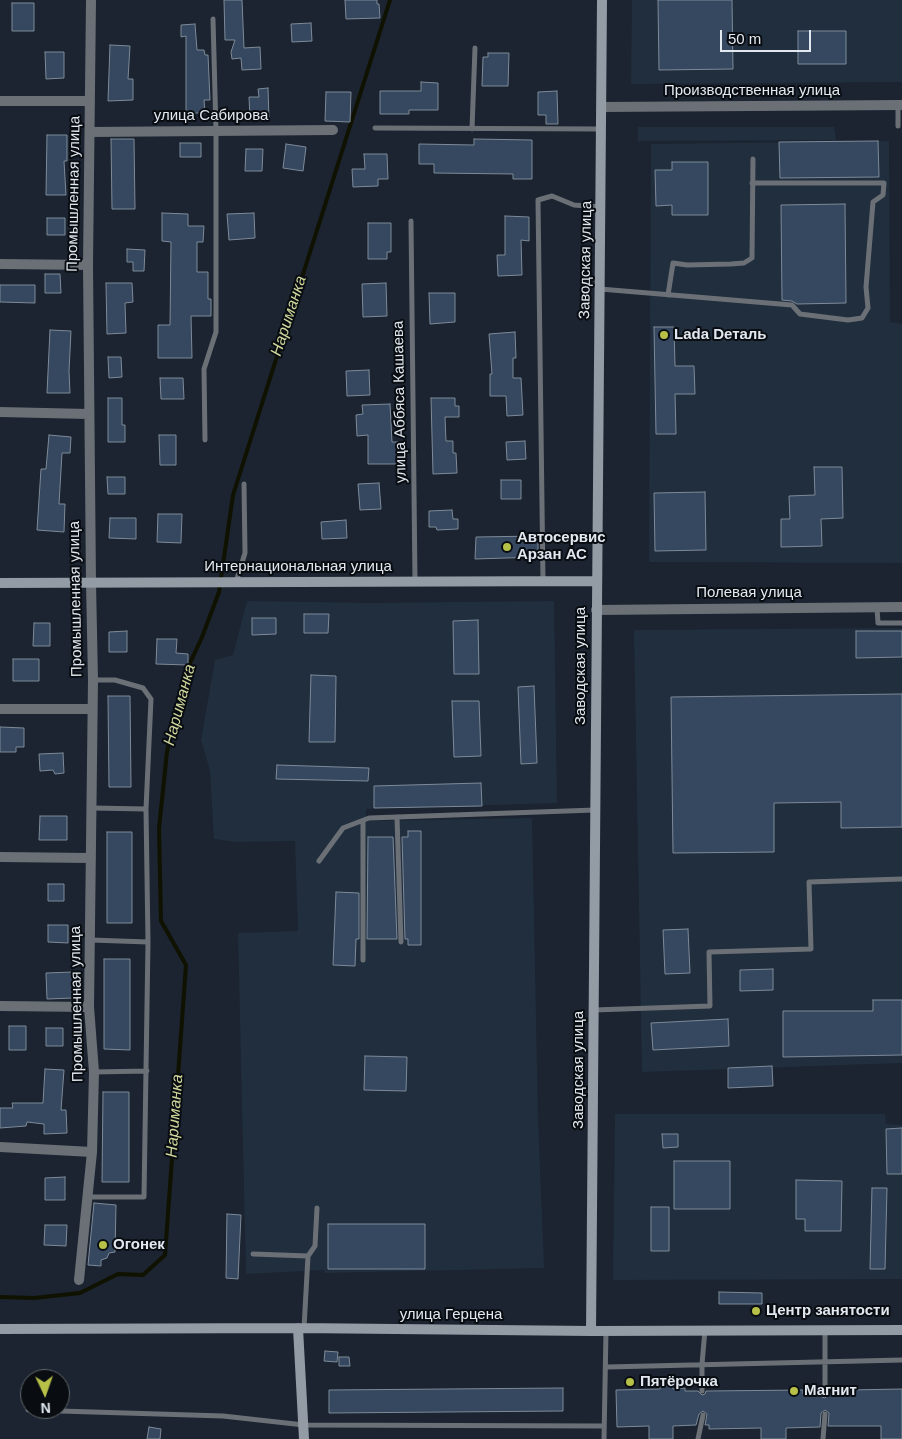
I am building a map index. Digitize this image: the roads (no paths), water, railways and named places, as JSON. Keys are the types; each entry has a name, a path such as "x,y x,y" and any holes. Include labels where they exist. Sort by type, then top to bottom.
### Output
{"street":[{"name":"Промышленная улица","path":"80,1280 89,1198 94,1072 89,1007 93,680 90,583 88,266 91,0"},
{"name":"Заводская улица","path":"591,1331 602,0"},
{"path":"0,101 90,101"},
{"name":"Производственная улица","path":"602,107 900,105"},
{"name":"улица Сабирова","path":"90,132 332,130"},
{"path":"0,264 88,266"},
{"path":"0,412 89,414"},
{"name":"Интернациональная улица","path":"0,583 597,581"},
{"name":"Полевая улица","path":"596,610 902,607"},
{"path":"0,709 92,709"},
{"path":"0,857 91,858"},
{"path":"0,1006 89,1007"},
{"path":"0,1147 92,1152"},
{"name":"улица Герцена","path":"0,1329 902,1330"},
{"path":"301,1329 304,1439"}],"lane":[{"path":"205,440 204,369 216,332 216,131 213,20"},
{"path":"472,129 475,48"},
{"path":"898,126 900,105"},
{"path":"375,128 602,129"},
{"path":"668,295 673,263 687,265 731,264 744,263 752,258 752,159"},
{"path":"600,289 792,305 800,314 848,320 862,318 868,308 866,287 873,202 884,194 884,183 752,183"},
{"path":"543,581 538,200 552,196 574,205 601,208"},
{"name":"улица Аббяса Кашаева","path":"411,221 415,582"},
{"path":"236,582 245,553 244,484"},
{"path":"877,608 878,623 902,623"},
{"path":"89,1198 144,1197 148,942 146,809 151,699 143,688 115,680 93,680"},
{"path":"92,808 146,809"},
{"path":"319,861 342,828 369,818 596,810"},
{"path":"397,817 401,942"},
{"path":"363,821 363,960"},
{"path":"594,1010 710,1006 709,952 811,949 809,882 902,879"},
{"path":"91,940 148,942"},
{"path":"94,1072 147,1071"},
{"path":"301,1329 308,1256 315,1246 317,1208"},
{"path":"253,1254 308,1256"},
{"path":"825,1329 825,1394"},
{"path":"702,1391 705,1330"},
{"path":"604,1439 607,1366 606,1331"},
{"path":"607,1366 902,1360"},
{"path":"70,1411 223,1416 304,1425 604,1426"},
{"path":"823,1439 825,1414"},
{"path":"698,1439 703,1415"}],"waterway":[{"name":"Нариманка","path":"0,1297 34,1298 80,1293 118,1274 143,1275 165,1255 186,965 161,921 159,828 167,752 184,676 202,637 219,592 233,495 390,0"}],"place":[{"name":"Lada Dеталь","path":"664,335"},
{"name":"Автосервис Арзан АС","path":"507,547"},
{"name":"Огонек","path":"103,1245"},
{"name":"Центр занятости","path":"756,1311"},
{"name":"Пятёрочка","path":"630,1382"},
{"name":"Магнит","path":"794,1391"}]}
